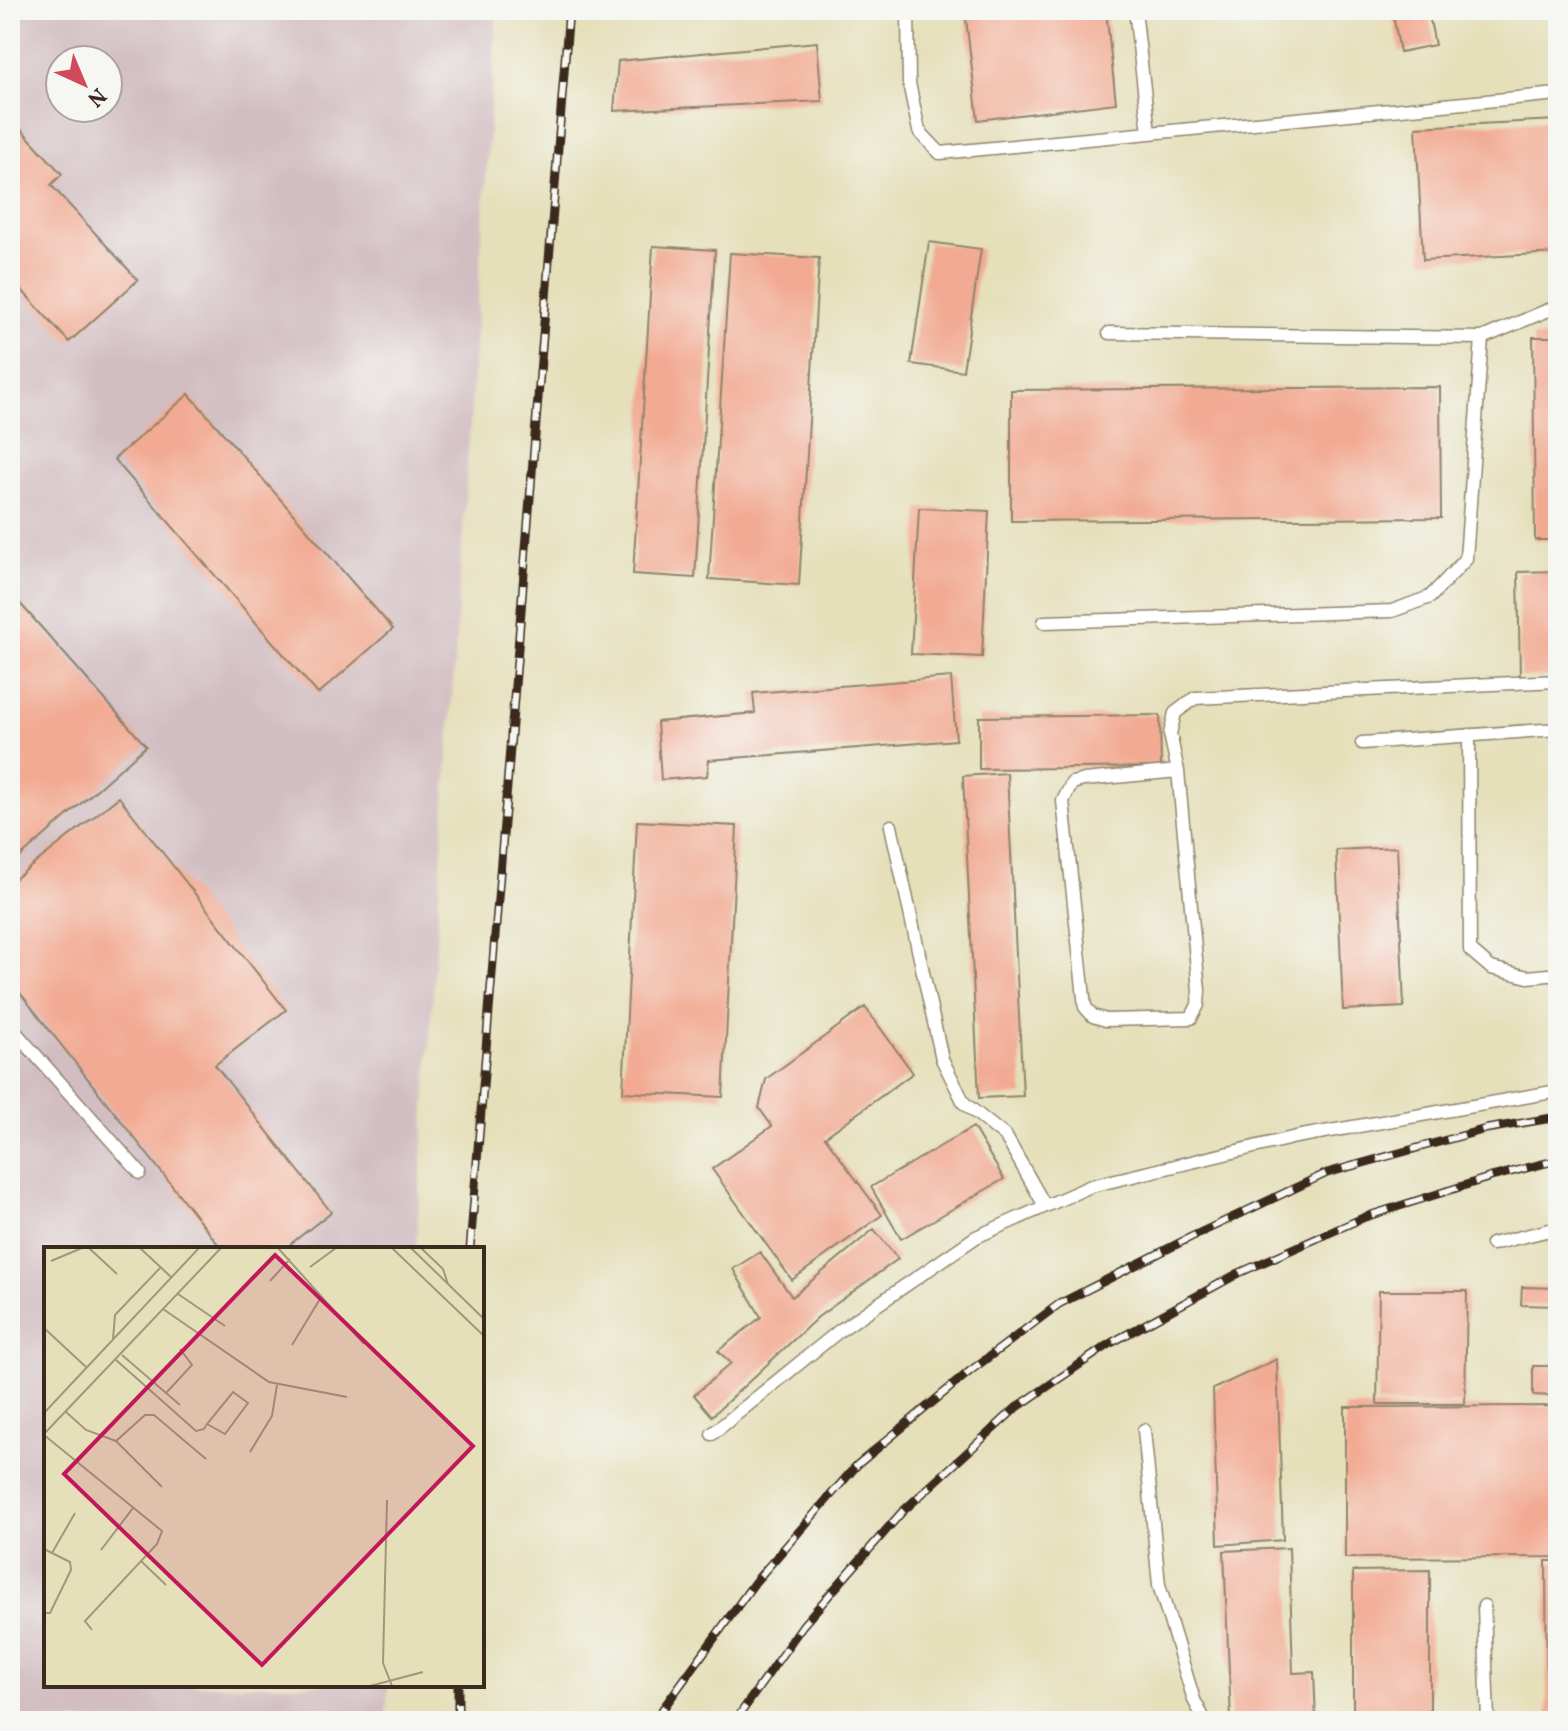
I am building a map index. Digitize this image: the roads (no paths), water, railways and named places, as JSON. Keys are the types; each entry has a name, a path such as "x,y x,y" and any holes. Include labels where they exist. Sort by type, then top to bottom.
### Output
{"lane":[{"path":"908,10 909,83 919,131 940,153 1558,94"},
{"path":"1135,10 1149,133"},
{"path":"1109,333 1482,338 1558,306"},
{"path":"1044,622 1392,611 1430,597 1466,559 1482,338"},
{"path":"1178,771 1072,783 1063,801 1085,1007 1093,1016 1106,1020 1191,1018 1198,1005 1178,771 1170,734 1175,713 1195,698 1558,681"},
{"path":"1362,743 1558,729"},
{"path":"1469,735 1470,950 1491,968 1528,977 1558,974"},
{"path":"891,826 942,1059 964,1103 1006,1137 1045,1206"},
{"path":"10,1026 140,1173"},
{"path":"712,1434 839,1331 976,1237 1091,1186 1296,1137 1558,1091"},
{"path":"1492,1244 1558,1228"},
{"path":"1144,1430 1159,1585 1194,1700 1205,1721"},
{"path":"1484,1606 1488,1721"},
{"path":"854,1717 970,1721"}],"railway":[{"path":"470,1247 569,10"},
{"path":"654,1721 755,1582 857,1465 970,1371 1059,1304 1327,1173 1486,1129 1558,1117"},
{"path":"735,1721 803,1625 902,1512 1016,1408 1111,1343 1239,1273 1365,1217 1491,1177 1558,1160"},
{"path":"458,1687 458,1721"}]}
